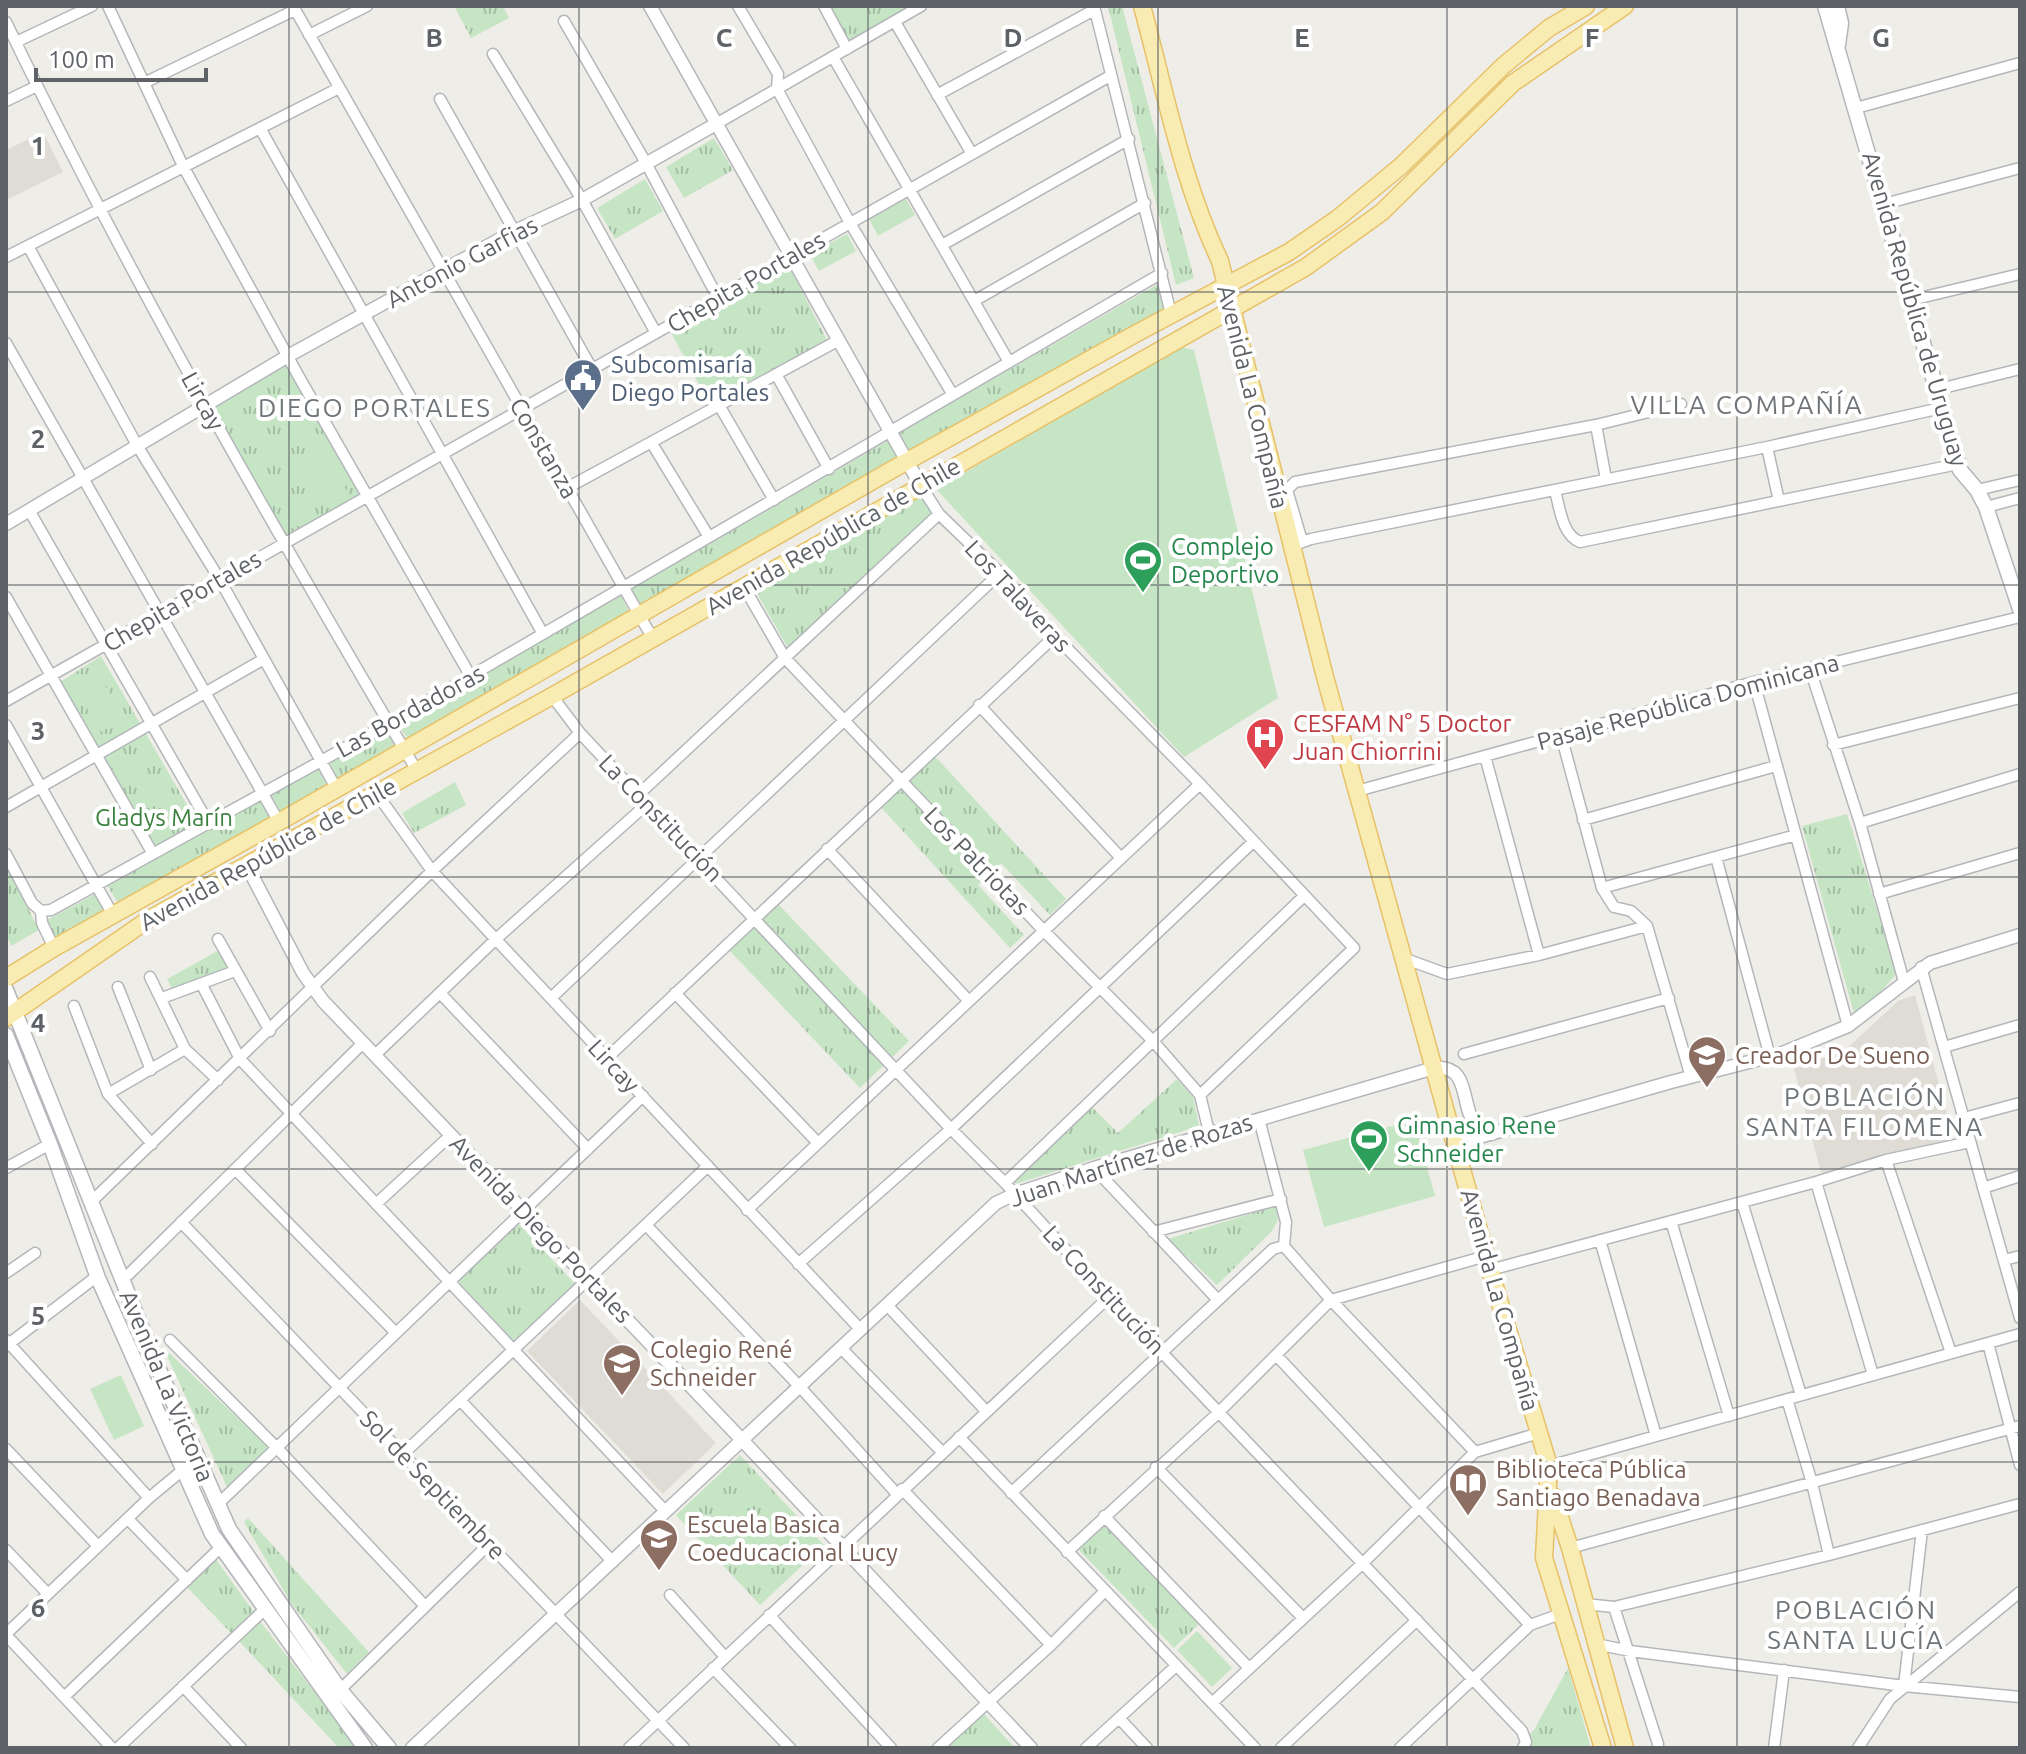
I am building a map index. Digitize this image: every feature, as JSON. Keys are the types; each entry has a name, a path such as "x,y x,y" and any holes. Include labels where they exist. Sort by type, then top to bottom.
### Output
{"main road":[{"name":"Avenida La Compañía","path":"1142,6 1175,134 1226,285 1296,544 1357,791 1488,1263 1549,1466 1544,1558 1603,1748"},
{"name":"Avenida República de Chile","path":"6,978 637,614 1171,314 1289,252 1338,218 1401,166 1503,66 1549,28 1586,6"},
{"name":"Avenida República de Chile","path":"10,1015 149,919 552,696 1306,267 1356,233 1410,187 1513,83 1625,6"},
{"name":"Avenida República de Uruguay","path":"1825,6 1958,464 1986,507 2020,609"},
{"name":"Avenida República de Uruguay","path":"1837,6 1841,23 1837,49"},
{"name":"Avenida La Victoria","path":"6,990 10,1015 217,1505 233,1536 340,1690 389,1748"},
{"name":"Avenida La Victoria","path":"6,1035 50,1144 98,1278 220,1548 365,1748"},
{"name":"Avenida La Compañía","path":"1549,1486 1570,1548 1625,1748"}],"street":[{"path":"16,42 92,6"},
{"path":"108,6 183,166 471,677"},
{"path":"309,35 367,6"},
{"name":"Los Talaveras","path":"650,6 906,462 939,514 1000,573 1055,636 1354,948 1200,1095"},
{"path":"738,6 778,74 777,89 850,223 953,395"},
{"path":"824,6 847,49"},
{"name":"Antonio Garfias","path":"6,524 288,356 513,232 582,200 921,6"},
{"path":"144,83 294,8"},
{"name":"Constanza","path":"294,8 653,639"},
{"path":"937,95 1094,8 1171,314"},
{"path":"564,21 646,163 718,298"},
{"name":"Lircay","path":"6,22 100,209 205,406 417,771"},
{"path":"895,22 972,154"},
{"path":"493,54 582,200 656,333"},
{"path":"833,57 1009,362"},
{"path":"1856,108 2020,63"},
{"name":"Chepita Portales","path":"6,701 1110,76"},
{"path":"6,101 37,86"},
{"path":"6,257 339,88"},
{"path":"440,99 592,369"},
{"path":"260,128 543,634"},
{"path":"942,245 1129,139"},
{"path":"1884,204 2020,168"},
{"path":"974,301 1145,203"},
{"path":"28,246 138,447 220,580 336,788"},
{"name":"Las Bordadoras","path":"41,911 51,910 471,677 1162,273"},
{"path":"1911,300 2020,274"},
{"path":"567,488 839,340"},
{"path":"6,343 279,822"},
{"path":"1935,390 2020,369"},
{"path":"776,374 829,469"},
{"path":"1681,404 1596,425 1295,482 1287,490 1296,544 1941,408"},
{"path":"719,405 774,500"},
{"path":"1596,425 1606,479"},
{"path":"651,442 709,537"},
{"path":"1767,447 1779,501"},
{"path":"1555,491 1567,532 1572,539 1580,542 1958,464"},
{"path":"1977,490 2020,480"},
{"path":"1986,507 2020,498"},
{"path":"29,510 209,824"},
{"path":"638,795 939,514"},
{"path":"551,998 1000,573"},
{"name":"Los Patriotas","path":"744,587 785,658 1044,931 1154,1042 1200,1095 1209,1132"},
{"path":"6,597 153,854"},
{"name":"Pasaje República Dominicana","path":"1357,791 1754,682 2020,617"},
{"path":"607,1058 1055,636"},
{"path":"6,807 264,659"},
{"path":"1810,669 1860,823 1904,982"},
{"path":"1754,682 1848,1026"},
{"name":"La Constitución","path":"552,696 580,733 951,1129 1522,1731 1524,1745"},
{"path":"1833,745 2020,698"},
{"path":"979,705 1121,858"},
{"path":"6,725 113,915"},
{"path":"90,1203 432,871 580,733"},
{"path":"1561,735 1602,888 1614,907 1631,911 1647,926 1691,1077"},
{"path":"1485,756 1539,955"},
{"path":"1583,820 1776,766"},
{"path":"1860,823 2020,774"},
{"path":"747,1210 1200,784"},
{"name":"Lircay","path":"377,794 432,871 861,1330"},
{"path":"375,1055 496,939 647,804"},
{"path":"1602,888 1796,835"},
{"path":"798,1264 951,1129 1253,842"},
{"path":"827,849 969,1001"},
{"path":"1879,894 2020,853"},
{"path":"6,854 32,903 41,911 42,923 54,948"},
{"path":"1716,857 1770,1057"},
{"name":"Avenida Diego Portales","path":"246,864 313,989 1031,1748"},
{"path":"1005,1183 1304,896"},
{"path":"1403,958 1447,974 1539,955 1647,926"},
{"path":"1455,1144 1770,1057 1848,1026 1921,967 2020,935"},
{"path":"218,939 270,1031"},
{"path":"1921,967 2020,1318"},
{"path":"162,998 235,971"},
{"path":"150,977 185,1049 218,1080"},
{"path":"202,985 240,1059 666,1512"},
{"path":"118,987 151,1070"},
{"path":"440,993 588,1149"},
{"path":"675,993 818,1143"},
{"path":"1464,1054 1669,998"},
{"path":"74,1006 108,1094 152,1144"},
{"path":"1944,1047 2020,1025"},
{"path":"121,1277 129,1274 363,1043"},
{"path":"108,1094 185,1049"},
{"path":"1434,1068 1444,1067 1456,1075 1474,1123 1492,1134"},
{"name":"Juan Martínez de Rozas","path":"412,1748 996,1203 1015,1194 1209,1132 1434,1068"},
{"path":"217,1505 643,1096"},
{"path":"1964,1118 2020,1103"},
{"path":"1259,1119 1286,1222 1284,1246 1475,1452"},
{"path":"376,1204 451,1135"},
{"path":"1067,1552 1218,1413 1331,1300 1600,1240 1886,1160 1970,1142"},
{"path":"6,1168 50,1144"},
{"path":"1886,1160 1951,1353"},
{"path":"403,1454 708,1166"},
{"path":"1094,1168 1218,1300"},
{"path":"235,1169 396,1333"},
{"path":"1983,1188 2020,1176"},
{"path":"1816,1182 1873,1375"},
{"path":"1153,1232 1281,1199"},
{"path":"1742,1202 1801,1395"},
{"path":"1671,1221 1729,1416"},
{"name":"Sol de Septiembre","path":"181,1222 684,1748"},
{"path":"647,1226 900,1492 1051,1645"},
{"path":"1600,1240 1656,1436"},
{"path":"1011,1493 1273,1249 1284,1246"},
{"path":"6,1273 35,1253"},
{"path":"2004,1260 2020,1256"},
{"path":"98,1278 7,1343 149,1498"},
{"path":"629,1748 1109,1297"},
{"path":"887,1305 986,1411"},
{"path":"1549,1466 2020,1334"},
{"path":"170,1340 277,1448 425,1606"},
{"path":"1988,1343 2015,1427 2020,1465"},
{"path":"841,1348 942,1452"},
{"path":"1276,1355 1530,1625"},
{"path":"1787,1399 1829,1555"},
{"path":"460,1400 613,1562"},
{"path":"1570,1548 2015,1427"},
{"path":"1212,1703 1363,1563 1475,1452 1539,1433"},
{"path":"959,1437 1255,1748"},
{"path":"6,1449 98,1546"},
{"path":"199,1462 184,1469 149,1498 6,1634 115,1748 264,1610"},
{"path":"1156,1467 1303,1618"},
{"path":"1585,1604 1614,1607 1829,1555 2020,1504"},
{"path":"1104,1516 1249,1668"},
{"path":"128,1519 187,1580"},
{"path":"1904,1686 1922,1530"},
{"path":"340,1690 489,1544"},
{"path":"64,1697 220,1548"},
{"path":"6,1550 48,1594"},
{"path":"938,1748 1105,1591"},
{"path":"1858,1748 1890,1699 2020,1592"},
{"path":"670,1595 725,1657"},
{"path":"1614,1607 1658,1744"},
{"path":"1400,1748 1530,1625 1563,1613"},
{"path":"769,1615 891,1748"},
{"path":"1281,1748 1417,1620"},
{"path":"1596,1644 1904,1686 2020,1697"},
{"path":"1086,1748 1176,1666"},
{"path":"713,1668 790,1748"},
{"path":"1774,1748 1784,1670"},
{"path":"183,1686 241,1748"},
{"path":"1119,1718 1147,1748"}],"shaded area":[{"path":"43,132 63,172 6,200 6,150"},
{"path":"1915,995 1954,1140 1821,1173 1794,1068 1844,1051 1898,1001"},
{"name":"Colegio René Schneider","path":"580,1300 716,1443 663,1494 527,1351"}],"green space":[{"path":"454,6 503,6 509,18 471,38"},
{"path":"824,6 922,6 847,49"},
{"path":"1108,6 1122,6 1194,278 1176,285"},
{"path":"714,138 733,170 684,198 666,167"},
{"path":"645,179 663,211 615,239 597,208"},
{"path":"906,199 915,215 878,236 869,219"},
{"path":"847,234 856,251 819,271 810,254"},
{"path":"788,264 827,340 709,403 670,331"},
{"path":"1160,283 1166,310 909,454 899,433"},
{"name":"Complejo Deportivo","path":"1182,347 1194,350 1278,698 1184,757 936,489"},
{"path":"289,359 369,496 287,542 210,407"},
{"path":"889,440 897,459 639,606 630,590"},
{"path":"326,456 349,494 329,506 306,468"},
{"path":"920,494 933,514 789,650 754,588"},
{"path":"621,594 629,613 408,740 398,724"},
{"name":"Gladys Marín","path":"101,656 201,829 154,853 57,684"},
{"path":"97,672 125,718 101,732 74,686"},
{"path":"387,730 396,748 338,779 329,761"},
{"path":"933,754 1066,899 1050,915 1001,863 978,885 1024,935 1010,948 878,804"},
{"path":"318,768 328,788 281,813 271,794"},
{"path":"455,782 466,805 414,833 402,813"},
{"path":"260,801 272,818 120,906 107,885"},
{"path":"1847,814 1897,973 1856,1021 1802,826"},
{"path":"6,865 39,930 11,946 6,934"},
{"path":"95,894 104,913 56,939 47,920"},
{"path":"778,904 909,1041 860,1088 729,950"},
{"path":"221,949 235,975 176,996 167,979"},
{"path":"1177,1079 1193,1097 1199,1126 1015,1184 1012,1180 1092,1107 1118,1133"},
{"name":"Gimnasio Rene Schneider","path":"1414,1120 1435,1196 1324,1227 1303,1150"},
{"path":"1276,1206 1278,1220 1272,1231 1217,1285 1168,1239"},
{"path":"518,1223 575,1284 514,1341 457,1280"},
{"path":"163,1347 269,1448 227,1487"},
{"path":"121,1375 144,1426 114,1440 90,1389"},
{"path":"740,1455 824,1545 760,1605 676,1515"},
{"path":"248,1518 369,1652 347,1674 291,1603 244,1522"},
{"path":"1104,1521 1199,1624 1174,1648 1075,1546"},
{"path":"215,1558 253,1611 231,1633 186,1586"},
{"path":"259,1620 358,1748 339,1748 238,1640"},
{"path":"1197,1631 1232,1668 1212,1687 1177,1650"},
{"path":"1568,1668 1591,1748 1516,1748 1534,1730"},
{"path":"983,1713 1015,1748 945,1748"}],"place":[{"name":"Subcomisaría Diego Portales","path":"583,412"},
{"name":"Complejo Deportivo","path":"1143,594"},
{"name":"CESFAM N° 5 Doctor Juan Chiorrini","path":"1265,771"},
{"name":"Creador De Sueno","path":"1707,1089"},
{"name":"Gimnasio Rene Schneider","path":"1369,1173"},
{"name":"Colegio René Schneider","path":"622,1397"},
{"name":"Biblioteca Pública Santiago Benadava","path":"1468,1517"},
{"name":"Escuela Basica Coeducacional Lucy","path":"659,1572"}],"district":[{"name":"VILLA COMPAÑÍA","path":"1747,404"},
{"name":"DIEGO PORTALES","path":"375,407"},
{"name":"POBLACIÓN SANTA FILOMENA","path":"1865,1111"},
{"name":"POBLACIÓN SANTA LUCÍA","path":"1856,1624"}]}
